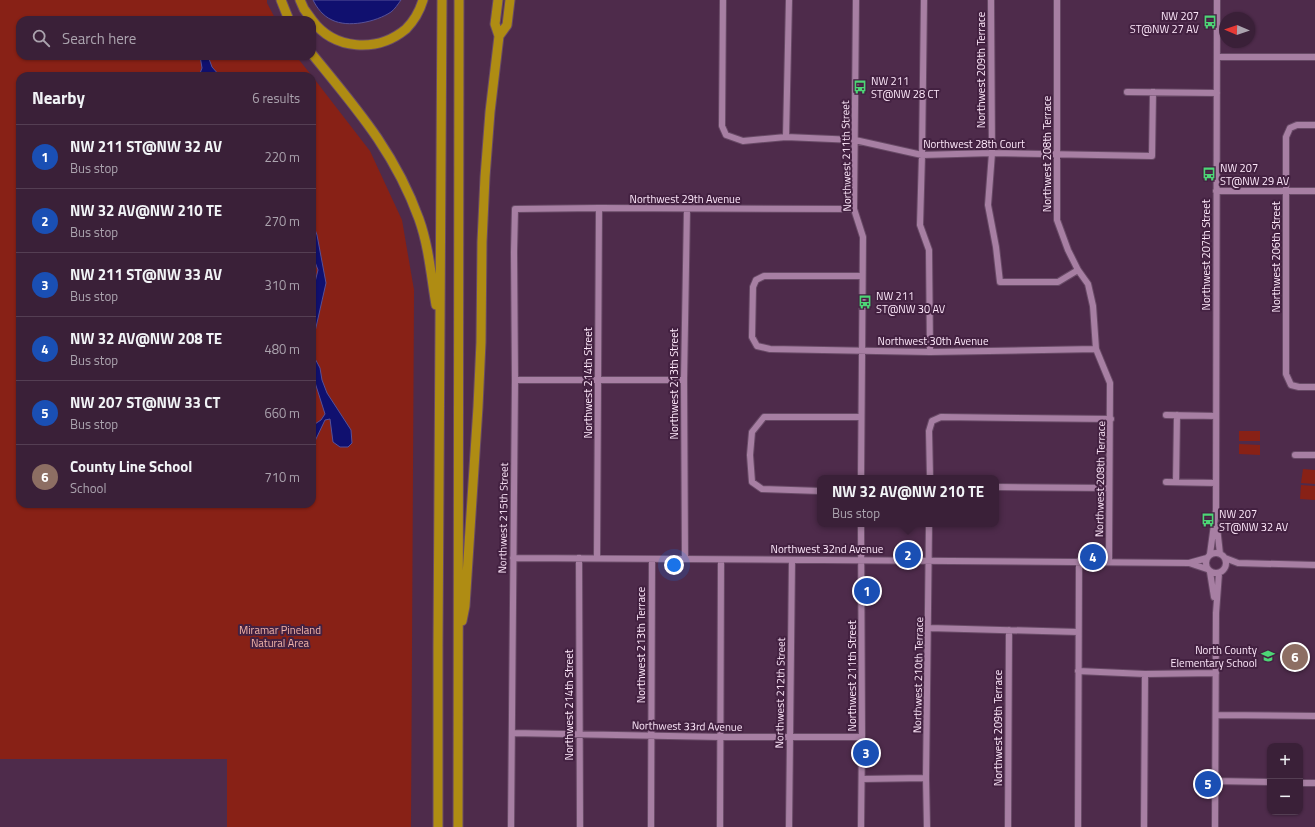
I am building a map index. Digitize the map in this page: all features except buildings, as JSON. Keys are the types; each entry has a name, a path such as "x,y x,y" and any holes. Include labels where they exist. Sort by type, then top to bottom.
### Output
{"highway":[{"path":"281,0 287,16"},
{"path":"300,0 309,16"},
{"path":"316,25 320,30 334,40 356,45 371,44 390,38 406,28 419,12 424,0"},
{"path":"438,827 442,0"},
{"path":"458,0 458,827"},
{"path":"458,636 465,606 474,479 481,337 483,198 499,36 496,24 498,0"},
{"path":"499,36 507,25 510,0"},
{"path":"316,59 363,116 392,158 409,192 426,243 440,328"}],"street":[{"name":"Northwest 28th Court","path":"723,0 722,126 726,135 743,141 786,137 855,140 922,154 992,153 1152,156 1153,92"},
{"path":"786,137 790,0"},
{"name":"Northwest 211th Street","path":"856,0 854,209 863,237 861,475"},
{"path":"924,0 920,225 929,250 930,352"},
{"name":"Northwest 209th Terrace","path":"991,0 992,153 988,205 996,247 1000,282 1058,282 1078,270"},
{"name":"Northwest 208th Terrace","path":"1057,0 1057,220 1068,250 1078,270 1088,284 1093,306 1096,349 1110,383 1111,419 1108,488 1109,561"},
{"name":"Northwest 207th Street","path":"1217,0 1216,510 1222,556"},
{"path":"1217,57 1315,57"},
{"path":"1127,92 1217,93"},
{"name":"Northwest 206th Street","path":"1315,125 1297,125 1290,128 1286,137 1286,374 1291,385 1299,387 1315,387"},
{"path":"1216,191 1315,191"},
{"name":"Northwest 214th Street","path":"597,558 599,208"},
{"name":"Northwest 29th Avenue","path":"516,209 854,209"},
{"name":"Northwest 215th Street","path":"512,827 515,380 514,252 516,209"},
{"name":"Northwest 213th Street","path":"685,559 684,380 687,209"},
{"name":"Northwest 30th Avenue","path":"862,276 764,276 756,280 753,287 752,337 756,346 770,350 930,352 1096,349"},
{"path":"515,380 684,380"},
{"path":"1166,415 1216,416"},
{"path":"1176,482 1177,416"},
{"path":"817,491 762,489 752,482 750,455 752,432 764,417 861,417"},
{"path":"930,475 928,431 932,421 941,417 1111,419"},
{"path":"1295,455 1315,455"},
{"path":"1166,482 1216,483"},
{"path":"999,487 1108,488"},
{"name":"Northwest 207th Street","path":"1209,556 1216,510"},
{"name":"Northwest 211th Street","path":"861,527 861,827"},
{"name":"Northwest 210th Terrace","path":"927,827 926,778 929,628 929,527"},
{"path":"1216,613 1209,570 1205,563 1209,556 1215,553 1238,563 1315,565"},
{"name":"Northwest 32nd Avenue","path":"1189,563 1209,556"},
{"path":"1215,827 1216,613 1221,571 1226,564 1222,556"},
{"name":"Northwest 32nd Avenue","path":"513,558 1109,561 1189,563 1209,570"},
{"name":"Northwest 214th Street","path":"579,558 580,827"},
{"name":"Northwest 213th Terrace","path":"650,827 652,559"},
{"path":"720,827 721,560"},
{"name":"Northwest 212th Street","path":"789,827 792,560"},
{"path":"1078,827 1079,561"},
{"path":"1209,570 1221,571 1238,563"},
{"path":"929,628 1078,632"},
{"name":"Northwest 209th Terrace","path":"1008,827 1009,630"},
{"path":"1078,671 1145,674 1216,673"},
{"path":"1144,827 1145,674"},
{"path":"1216,715 1315,716"},
{"name":"Northwest 33rd Avenue","path":"512,733 721,737 862,737"},
{"path":"862,779 926,778"},
{"path":"1215,781 1267,782"},
{"path":"1303,782 1315,783"}],"green space":[{"name":"Miramar Pineland Natural Area","path":"0,0 267,0 274,16 16,16 16,60 299,60 309,72 16,72 16,508 316,508 316,81 370,151 402,220 414,290 411,827 227,827 227,759 0,759"},
{"path":"1239,431 1260,431 1260,441 1239,441"},
{"path":"1239,444 1260,445 1260,455 1239,454"},
{"path":"1303,469 1315,470 1315,484 1301,483"},
{"path":"1301,485 1315,486 1315,500 1300,499"}],"shaded area":[{"path":"313,0 401,0 392,11 385,16 362,23 346,24 332,20 326,16 316,6"},
{"path":"201,60 209,60 212,67 216,72 200,72 202,68"},
{"path":"316,232 326,283 316,327 316,278 318,270 316,265"},
{"path":"316,360 320,368 322,380 327,393 351,430 352,443 348,447 340,447 333,442 330,419 325,420 316,439 316,423 321,420 325,414 316,386"}],"place":[{"name":"NW 207 ST@NW 27 AV","path":"1210,22"},
{"name":"NW 211 ST@NW 28 CT","path":"860,87"},
{"name":"NW 207 ST@NW 29 AV","path":"1209,174"},
{"name":"NW 211 ST@NW 30 AV","path":"865,302"},
{"name":"NW 207 ST@NW 32 AV","path":"1208,520"},
{"name":"NW 32 AV@NW 210 TE","path":"908,555"},
{"name":"NW 32 AV@NW 208 TE","path":"1093,557"},
{"name":"NW 211 ST@NW 32 AV","path":"867,591"},
{"name":"North County Elementary School","path":"1268,656"},
{"name":"County Line School","path":"1295,657"},
{"name":"NW 211 ST@NW 33 AV","path":"866,753"},
{"name":"NW 207 ST@NW 33 CT","path":"1208,784"}]}
